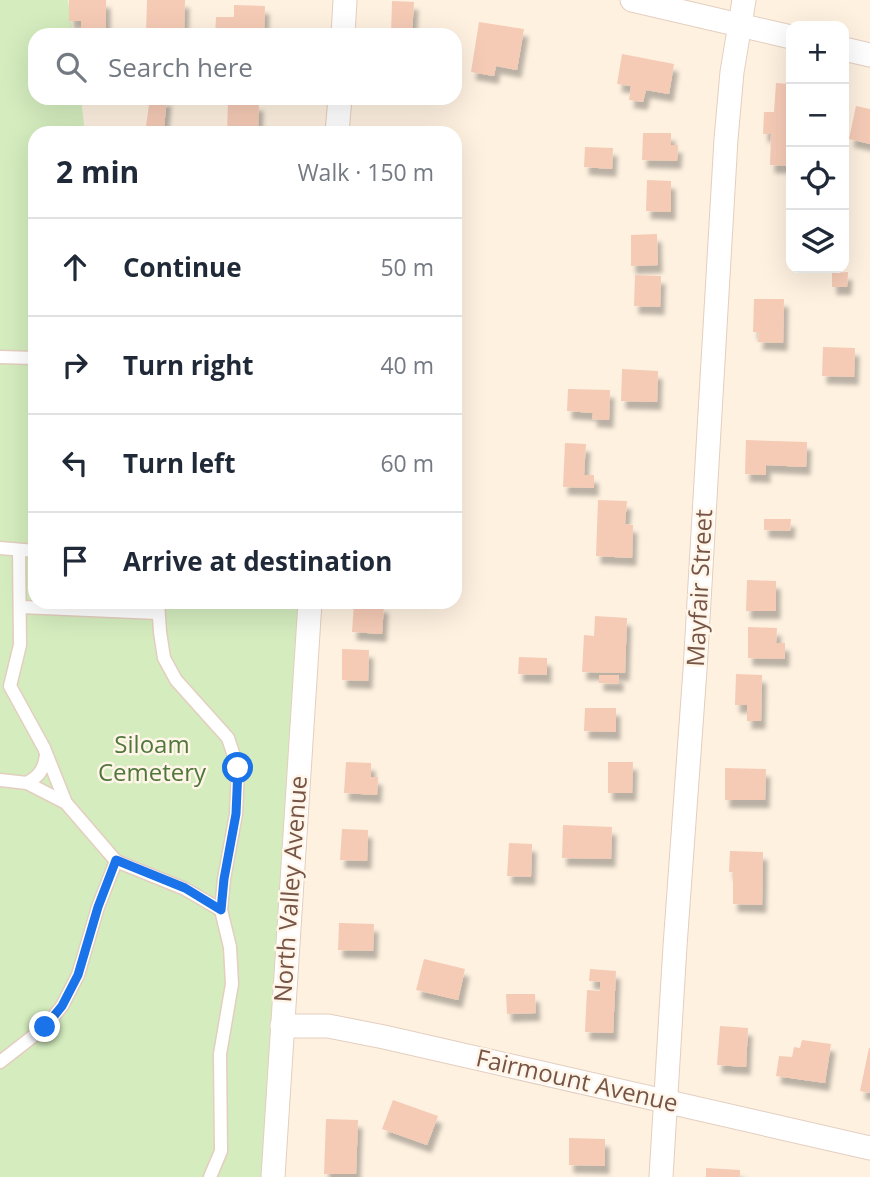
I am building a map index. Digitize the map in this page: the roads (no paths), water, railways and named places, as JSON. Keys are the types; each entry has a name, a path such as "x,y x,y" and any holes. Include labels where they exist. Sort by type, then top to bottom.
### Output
{"street":[{"path":"343,28 345,0"},
{"path":"632,0 786,36"},
{"name":"Mayfair Street","path":"661,1177 695,670 726,139 732,72 744,0"},
{"path":"849,50 870,55"},
{"path":"338,126 339,105"},
{"name":"North Valley Avenue","path":"273,1177 310,609"},
{"name":"Fairmount Avenue","path":"282,1026 328,1026 384,1037 870,1148"}],"lane":[{"path":"0,357 28,358"},
{"path":"0,548 28,551"},
{"path":"19,550 20,645 5,685 46,755 66,803 116,860 185,888 221,910"},
{"path":"21,607 28,607"},
{"path":"158,609 164,658 176,680 228,738 238,768 236,814 221,910 230,947 232,984 220,1054 221,1151 210,1177"},
{"path":"27,783 38,777 46,755"},
{"path":"0,780 27,783 66,803"},
{"path":"0,1062 45,1027 62,1006 78,975 98,907 116,860"}],"park label":[{"name":"Siloam Cemetery","path":"152,759"}]}
